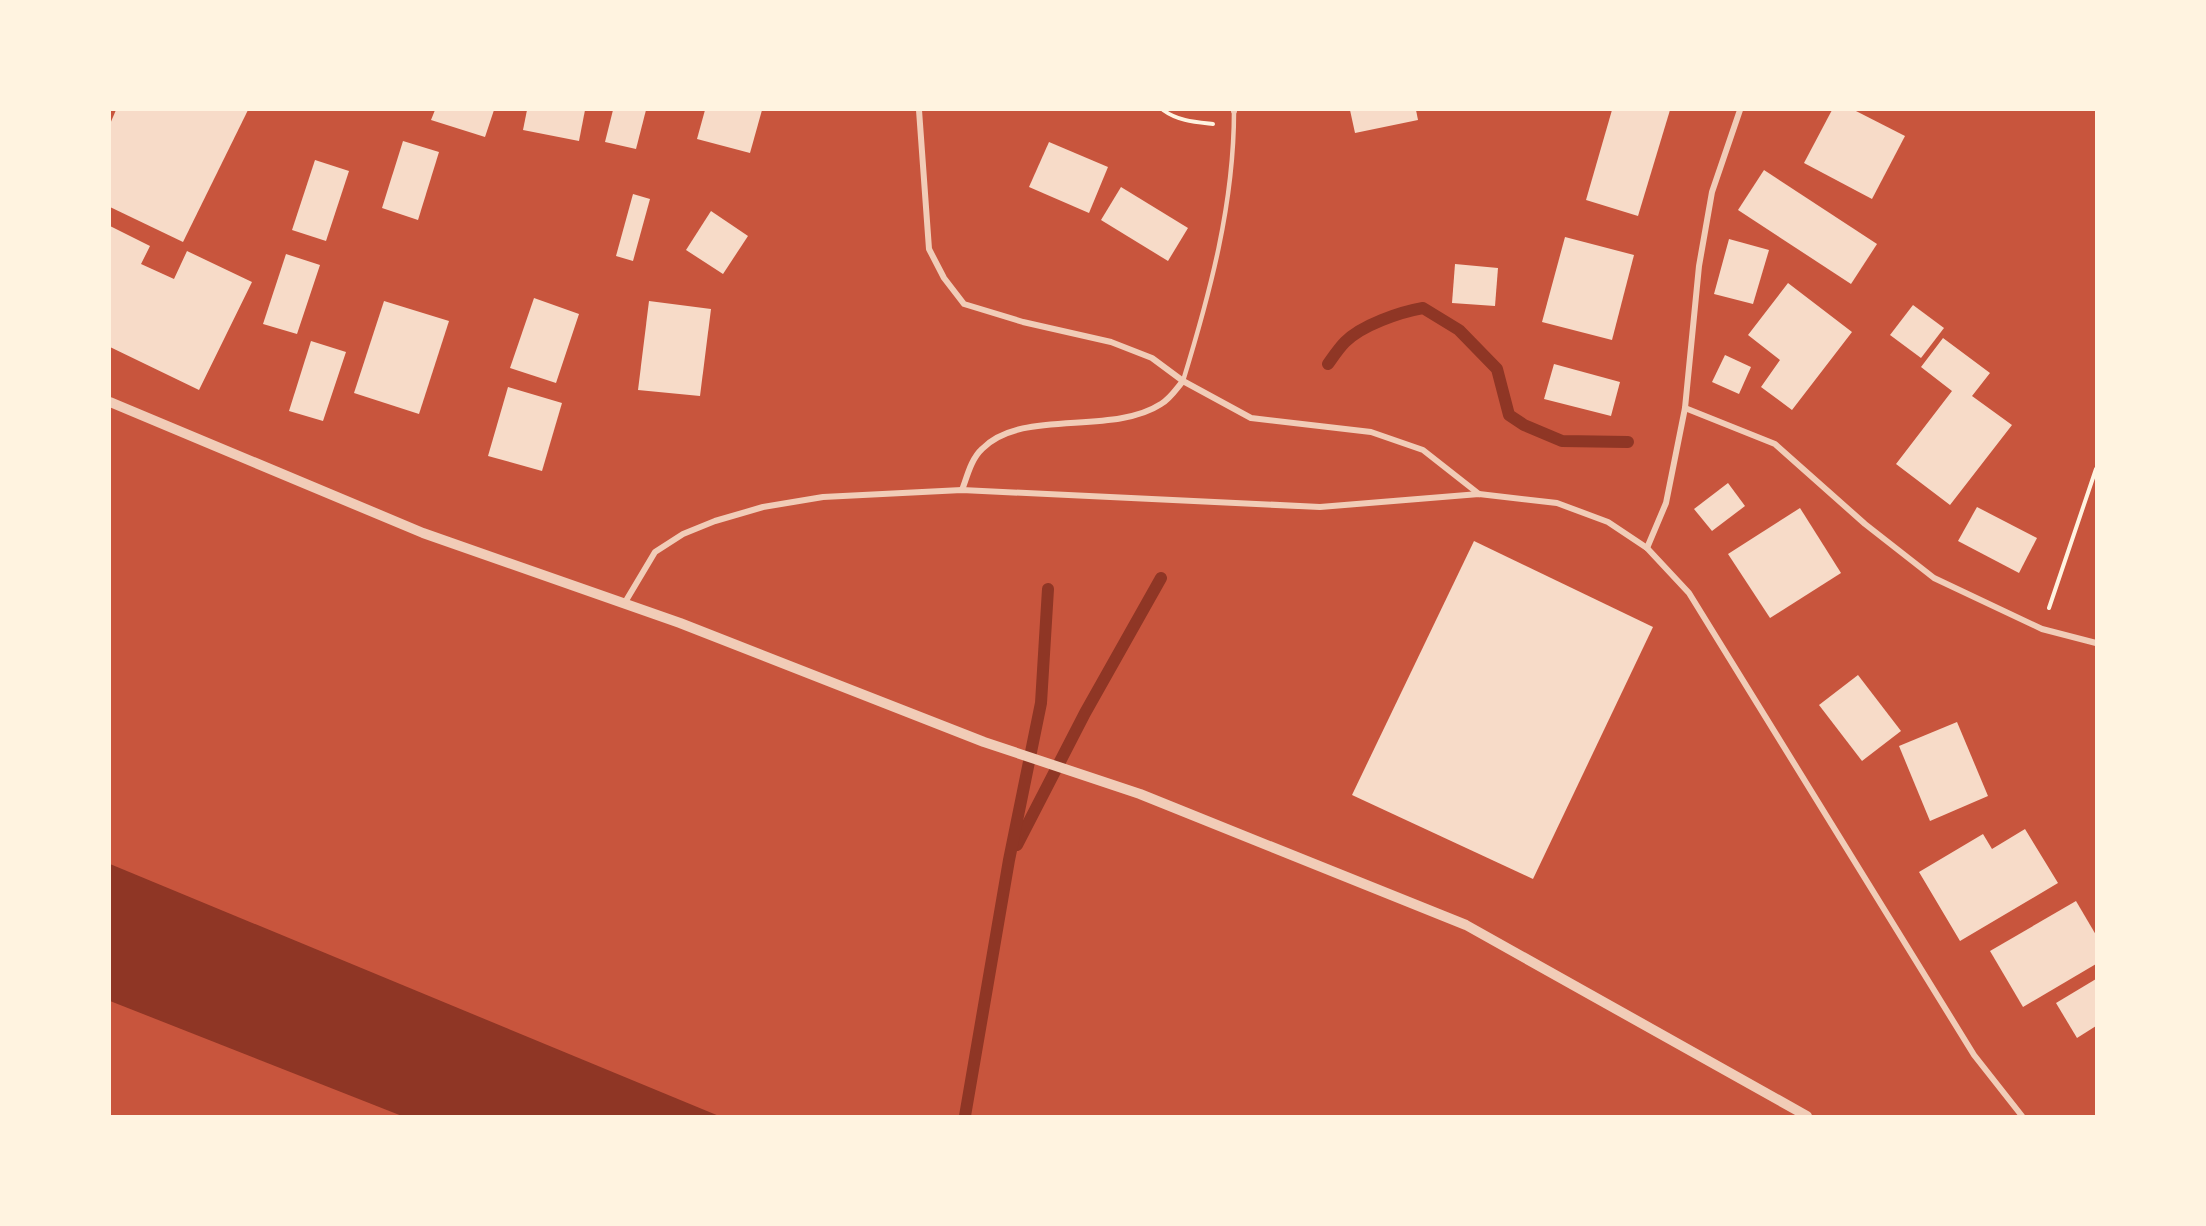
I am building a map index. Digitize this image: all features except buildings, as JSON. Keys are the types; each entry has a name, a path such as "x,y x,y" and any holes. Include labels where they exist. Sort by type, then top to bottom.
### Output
{"street":[{"path":"919,110 929,249 944,278 964,303 1023,322 1112,342 1152,358 1184,381 1251,418 1371,432 1423,450 1479,494"},
{"path":"1647,548 1666,503 1685,408 1699,266 1712,192 1740,110"},
{"path":"962,490 981,449 1000,435 1036,427 1113,421 1142,414 1163,404 1184,381"},
{"path":"110,402 423,533 680,623 984,742 1140,794 1466,925 1807,1116"},
{"path":"1685,408 1775,444 1864,524 1934,578 2042,629 2097,643"},
{"path":"624,604 655,552 683,534 715,520 763,507 823,497 962,490 1320,507 1479,494 1557,503 1608,522 1647,548 1689,592 1974,1055 2022,1116"}],"lane":[{"path":"1184,381 1208,299 1221,241 1234,151 1234,110"}],"path":[{"path":"1163,110 1172,116 1192,122 1234,126"},
{"path":"2042,629 2097,469"}],"shaded area":[{"path":"110,864 719,1116 402,1116 110,1001"}],"waterway":[{"path":"1328,364 1345,342 1361,330 1393,316 1423,308 1459,330 1497,369 1509,415 1524,425 1562,441 1628,442"},
{"path":"1017,845 1085,713 1161,578"},
{"path":"965,1116 1009,860 1041,703 1048,589"}]}
